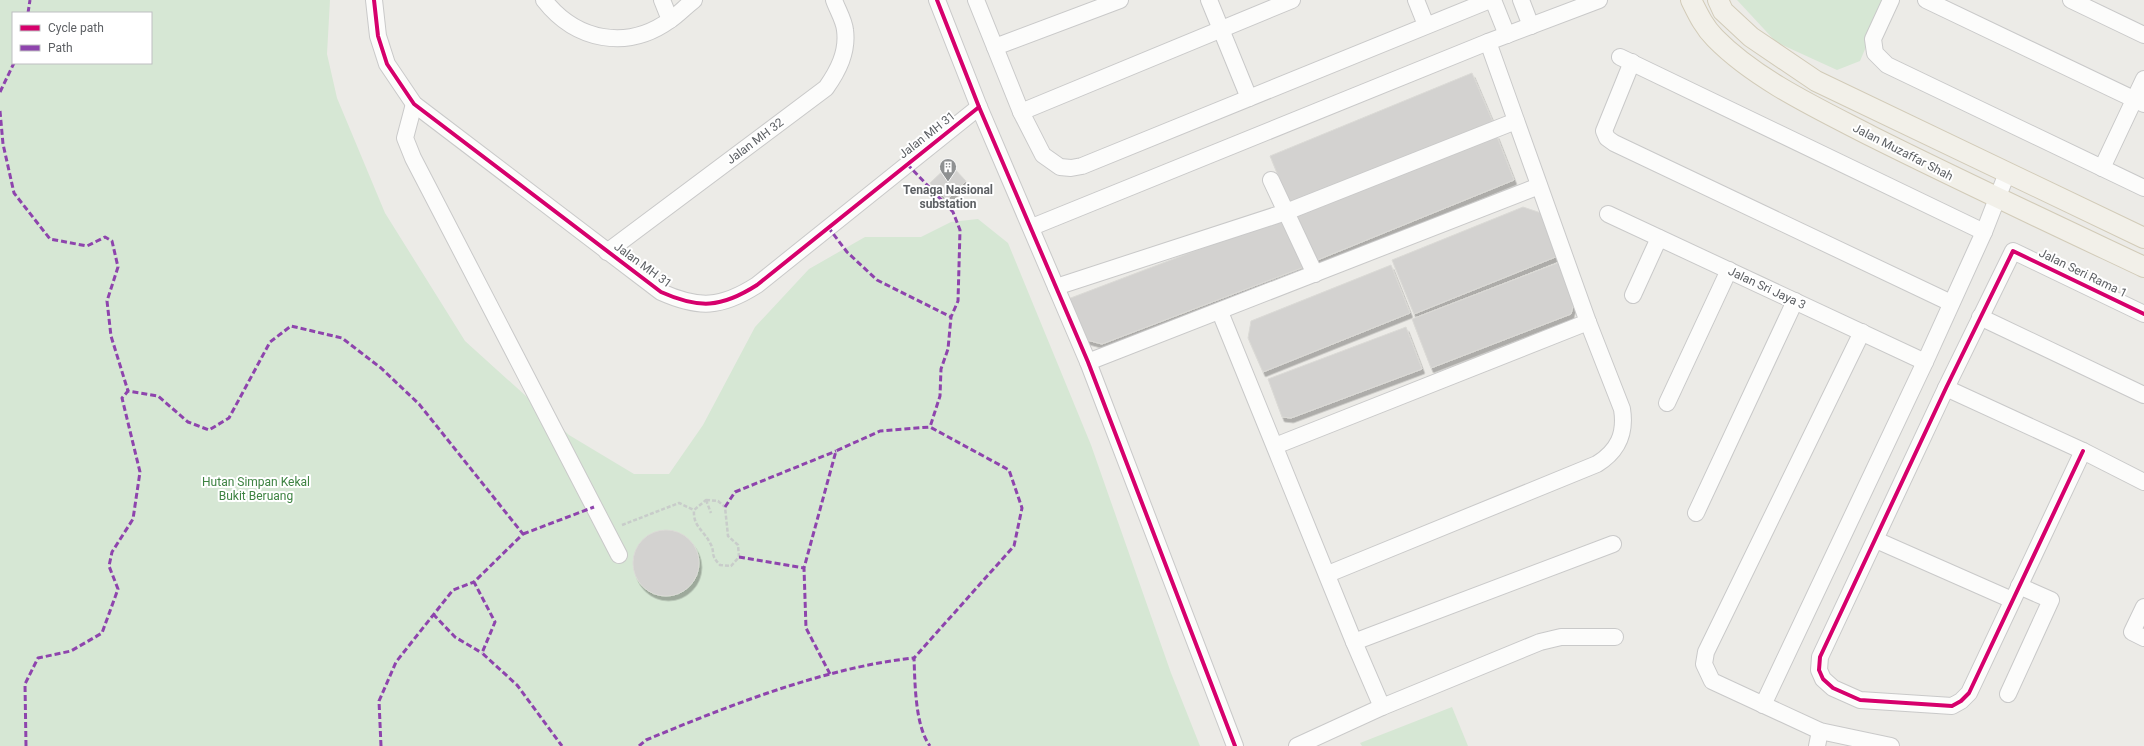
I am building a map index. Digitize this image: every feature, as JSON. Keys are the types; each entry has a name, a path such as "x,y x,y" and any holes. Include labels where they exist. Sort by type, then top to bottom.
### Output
{"main road":[{"name":"Jalan Muzaffar Shah","path":"1691,0 1703,26 1715,39 1742,62 1808,104 1997,198 2144,266"},
{"name":"Jalan Muzaffar Shah","path":"1718,0 1723,10 1751,37 1816,82 2144,238"}],"street":[{"name":"Jalan MH 31","path":"374,0 378,36 387,64 414,104 661,292 679,300 700,304 720,303 738,297 756,285 979,107"},
{"path":"544,0 553,12 577,30 601,38 628,38 650,30 670,20 694,0"},
{"path":"662,0 670,20"},
{"name":"Jalan MH 32","path":"608,252 826,88 837,72 845,49 845,28 834,0"},
{"path":"937,0 979,107 1032,227 1088,362 1235,746"},
{"path":"976,0 1021,112 1043,155 1060,166 1071,168 1082,166 1426,25 1491,0 1507,35"},
{"path":"995,47 1120,0"},
{"path":"1210,0 1249,98"},
{"path":"1021,112 1292,0"},
{"path":"1416,0 1426,25"},
{"path":"1521,0 1531,26"},
{"path":"1032,227 1488,42 1599,0"},
{"path":"1891,0 1873,39 1874,53 1887,65 2144,188"},
{"path":"1926,0 2139,102"},
{"path":"2071,0 2144,35"},
{"path":"1328,574 1597,464 1609,457 1617,447 1622,434 1624,415 1588,322 1488,42"},
{"path":"1951,303 1614,143 1607,138 1604,131 1626,59 1984,232"},
{"path":"2102,168 2139,102 2144,79"},
{"path":"414,104 405,138 413,158 619,556"},
{"path":"1056,287 1286,212 1516,121"},
{"path":"1763,705 1925,362 1984,232 2007,173"},
{"path":"1271,180 1315,274"},
{"path":"1088,362 1220,312 1539,186"},
{"name":"Jalan Sri Jaya 3","path":"1608,214 1925,362"},
{"path":"1633,295 1659,238"},
{"name":"Jalan Seri Rama 1","path":"1980,317 2012,251 2144,314"},
{"path":"1667,404 1729,270"},
{"path":"1696,513 1795,301"},
{"path":"1220,312 1328,574 1354,642 1382,707"},
{"path":"2083,451 1969,692 1961,701 1952,706 1860,700 1833,688 1823,679 1819,670 1820,657 1980,317 2144,395"},
{"path":"1275,446 1588,322"},
{"path":"1862,332 1706,652 1704,664 1712,681 1763,705 1819,738 1891,746"},
{"path":"1946,388 2083,451 2144,482"},
{"path":"1876,540 2012,600"},
{"path":"1354,642 1613,544"},
{"path":"2008,694 2051,600 2019,586"},
{"path":"2144,607 2132,632 2144,638"},
{"path":"1297,746 1382,707 1540,642 1561,637 1615,637"}],"path":[{"path":"706,500 718,501 725,507 728,536 738,545 739,557 731,566 720,565 712,557 711,544 694,520 694,510 706,500"},
{"path":"706,500 711,513"},
{"path":"607,531 679,503 694,510"}],"green space":[{"name":"Hutan Simpan Kekal Bukit Beruang","path":"0,0 330,0 327,54 337,98 385,213 465,341 569,435 634,474 669,474 703,425 755,327 809,269 865,237 921,237 951,222 978,219 1008,243 1091,445 1171,673 1200,746 0,746"},
{"path":"1737,0 1886,0 1860,61 1837,70 1776,42"},
{"path":"1452,707 1468,746 1362,746 1360,743"}],"building":[{"path":"1472,73 1495,127 1292,209 1270,156"},
{"path":"1496,134 1514,180 1315,261 1296,215"},
{"name":"Tenaga Nasional substation","path":"950,164 966,181 947,200 930,183"},
{"path":"1523,207 1541,213 1558,256 1414,314 1392,260"},
{"path":"1284,217 1304,267 1102,344 1083,339 1068,299"},
{"path":"1560,262 1575,299 1571,314 1431,368 1412,319"},
{"path":"1391,265 1410,313 1263,372 1248,338 1251,321"},
{"path":"1406,327 1422,369 1291,418 1282,417 1268,379"},
{"path":"660,530 672,530 684,535 694,545 699,557 697,576 684,591 672,596 660,596 648,591 638,581 633,569 633,557 638,545 648,535"}],"marked path":[{"path":"28,12 30,0"},
{"path":"0,92 14,64"},
{"path":"0,111 3,144 14,193 50,239 87,246 105,237 112,241 118,267 107,301 111,336 128,391"},
{"path":"907,164 953,212 960,230 958,301 951,317 948,349 941,369 940,396 930,427"},
{"path":"828,227 847,252 877,280 951,317"},
{"path":"26,746 25,684 38,658 71,651 102,633 118,589 109,566 112,552 133,519 140,472 122,398 128,391 158,396 188,422 209,430 229,418 270,342 291,326 342,338 381,368 419,404 523,534 474,582 495,622 482,653 517,685 562,746"},
{"path":"830,674 806,628 804,568 836,451 880,431 930,427 1009,470 1022,508 1014,546 914,658"},
{"path":"725,507 735,492 836,451"},
{"path":"523,534 594,507"},
{"path":"739,557 804,568"},
{"path":"381,746 379,701 396,662 453,590 474,582"},
{"path":"433,614 455,637 482,653"},
{"path":"639,746 646,740 710,714 744,701 812,679 847,670 914,658 919,716 925,738 930,746"}],"cycle path":[{"path":"374,0 378,36 387,64 414,104 661,292 687,301 710,304 721,302 744,293 757,285 979,107"},
{"path":"937,0 979,107 1088,362 1235,746"},
{"path":"2083,451 1969,693 1961,701 1952,706 1860,700 1833,688 1823,679 1819,670 1820,657 1946,388 2013,251 2144,314"}],"place":[{"name":"Tenaga Nasional substation","path":"948,182"}]}
